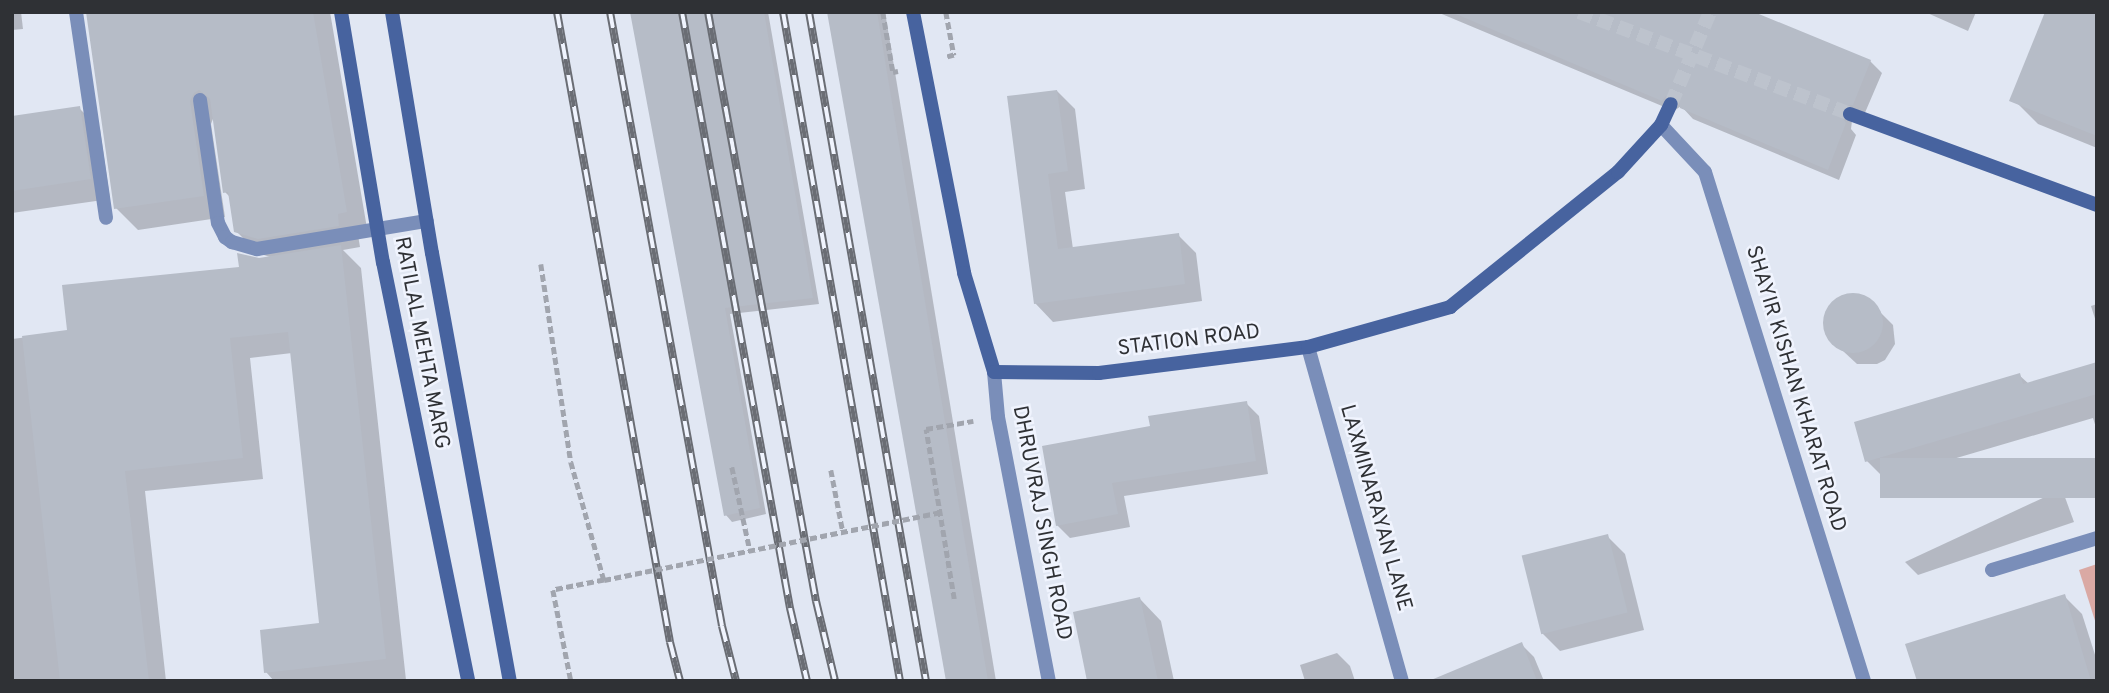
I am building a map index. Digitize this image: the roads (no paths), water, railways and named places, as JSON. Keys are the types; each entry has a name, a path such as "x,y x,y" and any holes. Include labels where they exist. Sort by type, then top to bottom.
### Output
{"street":[{"path":"76,12 106,218"},
{"name":"RATILAL MEHTA MARG","path":"341,12 377,230 468,681"},
{"path":"392,12 510,681"},
{"path":"913,12 964,273 994,372"},
{"path":"201,100 218,223 225,237 257,249 427,221"},
{"name":"STATION ROAD","path":"994,372 1099,373 1308,347 1450,307 1618,172 1661,125 1671,104"},
{"path":"1850,114 2097,205"},
{"name":"SHAYIR KISHAN KHARAT ROAD","path":"1661,125 1705,172 1864,681"},
{"name":"LAXMINARAYAN LANE","path":"1308,347 1402,681"},
{"name":"DHRUVRAJ SINGH ROAD","path":"994,372 998,417 1049,681"},
{"path":"1992,570 2097,538"}],"tunnel":[{"path":"1579,12 1850,114"},
{"path":"1671,104 1710,12"}],"railway":[{"path":"557,12 670,642 680,681"},
{"path":"610,12 722,626 736,681"},
{"path":"682,12 790,608 807,681"},
{"path":"708,12 816,601 835,681"},
{"path":"783,12 900,681"},
{"path":"809,12 926,681"}]}
